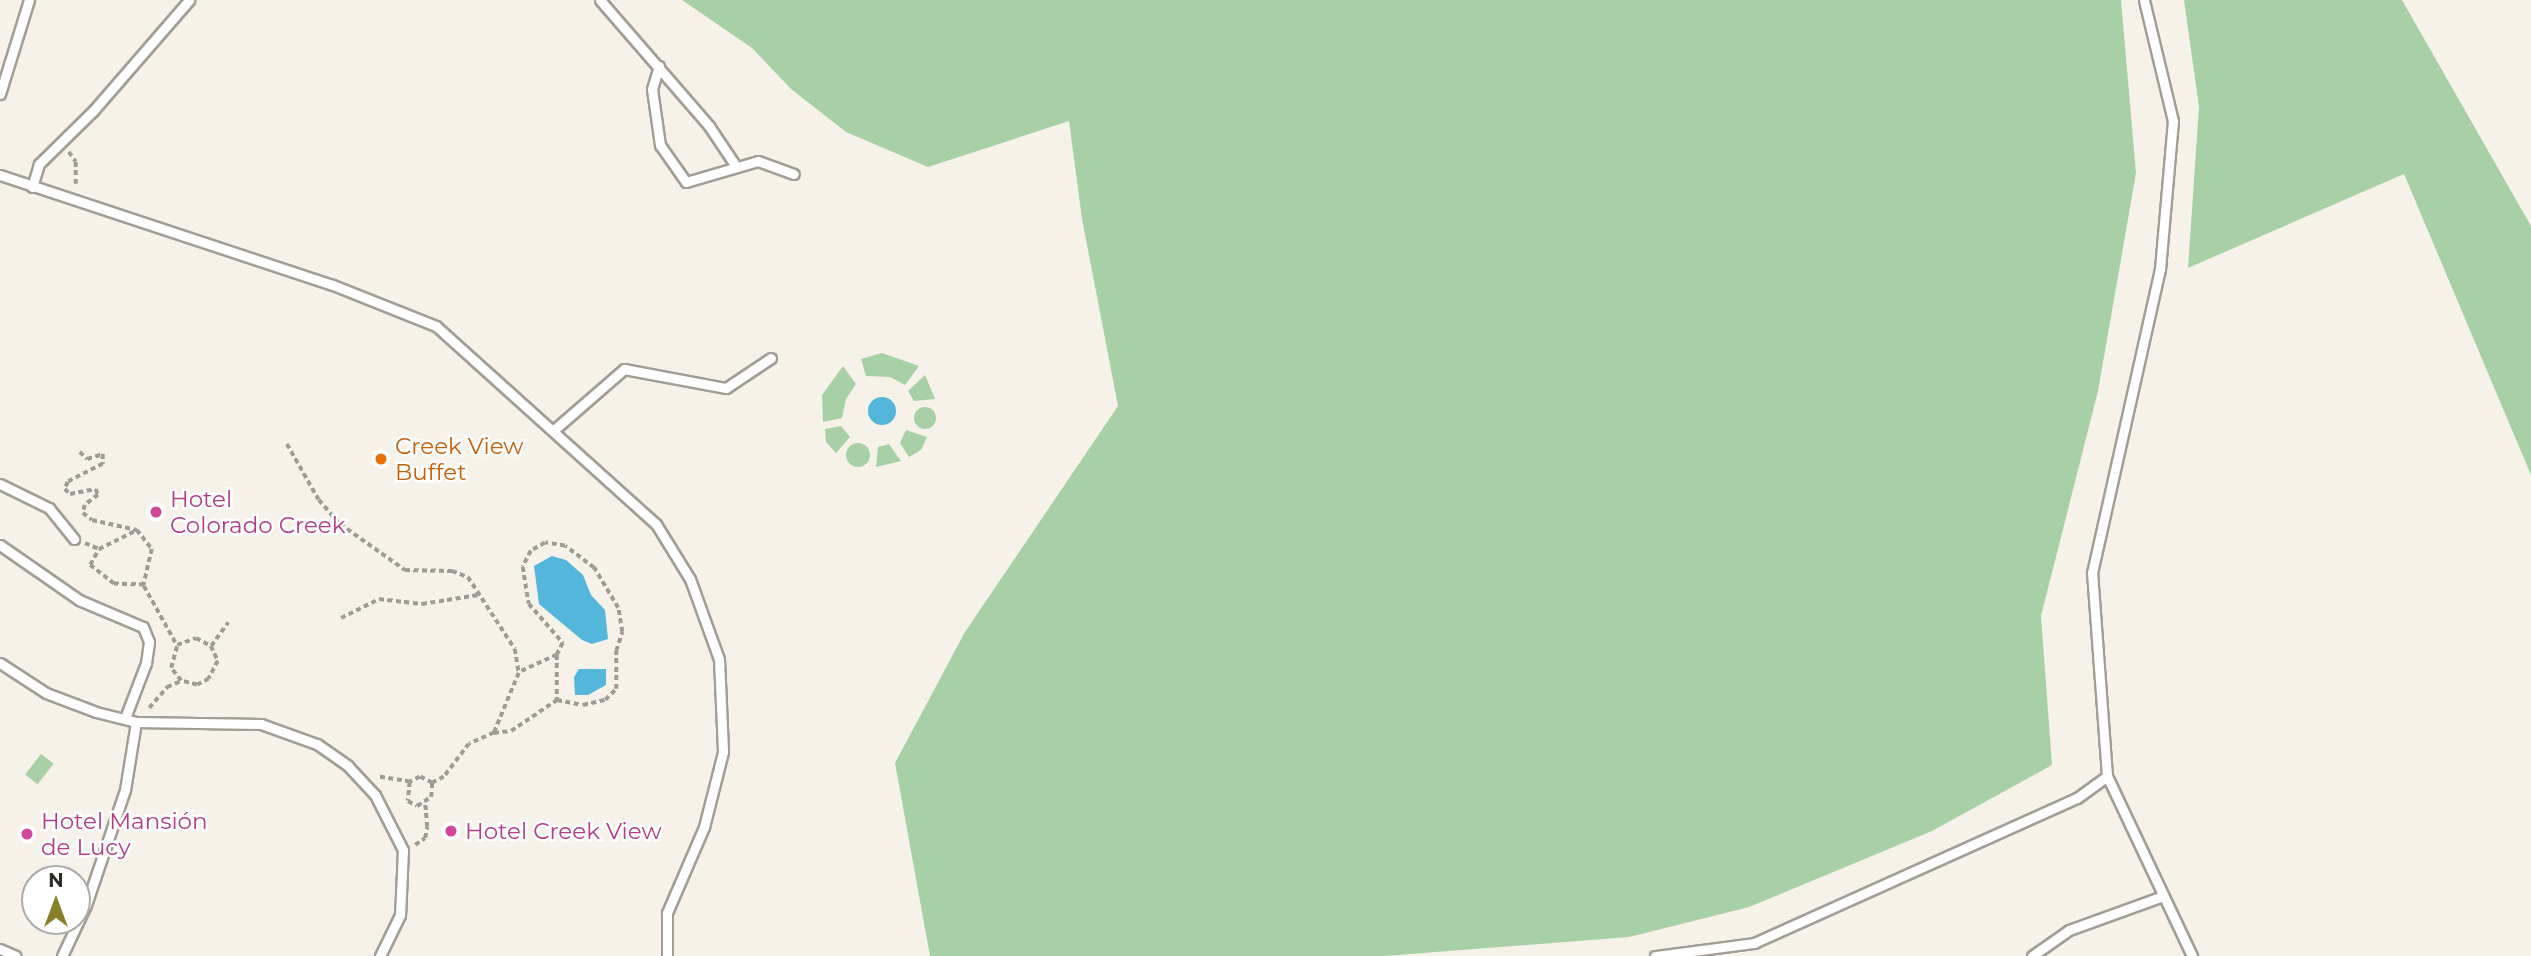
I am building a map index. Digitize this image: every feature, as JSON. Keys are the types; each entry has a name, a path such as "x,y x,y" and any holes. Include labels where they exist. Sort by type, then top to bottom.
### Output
{"lane":[{"path":"0,94 29,0"},
{"path":"32,187 39,164 189,0"},
{"path":"600,0 659,66 736,165"},
{"path":"2144,0 2173,121 2160,269 2092,573 2107,776 2192,956"},
{"path":"659,66 652,89 660,145 686,182 736,165 758,161 794,174"},
{"path":"0,175 333,285 436,326 555,429 656,524 690,579 719,659 723,752 704,827 667,913 667,956"},
{"path":"555,429 624,369 726,388 771,358"},
{"path":"0,484 49,508 74,539"},
{"path":"0,545 79,600 143,627 149,642 146,663 125,718"},
{"path":"0,663 46,693 136,722 237,721 279,728 317,744 366,783 386,812 403,850 400,915 380,956"},
{"path":"62,956 86,905 125,790 136,722"},
{"path":"1655,956 1754,943 2077,798 2107,776"},
{"path":"2032,956 2069,930 2163,897"},
{"path":"0,949 16,956"}],"path":[{"path":"61,142 76,162 76,201"},
{"path":"287,444 319,500 364,544 405,570 452,571 468,577 488,613 505,627 519,673 494,733"},
{"path":"80,452 87,459 103,454 103,464 68,482 65,489 70,494 96,489 98,495 85,505 83,513 92,520 137,530 152,549 144,585 177,645 171,668 181,681"},
{"path":"137,530 99,549 89,565 114,584 144,585"},
{"path":"432,783 444,777 469,744 494,733 511,732 557,701 583,705 606,700 616,689 616,651 622,632 618,608 594,568 565,546 545,542 531,551 523,567 523,586 529,604 563,643 557,655 557,701"},
{"path":"341,618 379,599 422,604 478,595"},
{"path":"211,646 228,623"},
{"path":"136,722 167,687 181,681 197,685 209,679 218,661 211,646 195,638 177,645"},
{"path":"519,673 557,655"},
{"path":"366,783 379,777 410,782 420,777 432,783"},
{"path":"410,782 408,801 425,804"},
{"path":"403,850 425,838 425,804 431,797 432,783"}],"green space":[{"path":"682,0 2121,0 2136,173 2098,391 2041,616 2052,765 1932,831 1749,907 1629,937 1384,956 930,956 895,763 965,632 1118,406 1082,219 1069,121 928,167 846,132 791,89 752,48"},
{"path":"2184,0 2402,0 2531,226 2531,475 2404,174 2188,268 2199,107"},
{"path":"882,353 919,366 905,385 890,377 866,376 861,359"},
{"path":"843,366 856,384 846,399 842,418 823,422 822,395"},
{"path":"925,375 935,399 914,401 908,391"},
{"path":"921,407 929,407 936,414 936,422 929,429 921,429 914,422 914,414"},
{"path":"841,426 850,437 836,453 826,442 825,429"},
{"path":"906,430 927,437 921,450 909,457 900,443"},
{"path":"858,443 869,450 870,455 863,466 858,467 847,460 846,455 853,444"},
{"path":"889,444 901,461 876,467 878,447"},
{"path":"41,754 54,764 38,784 25,774"}],"water":[{"path":"882,397 892,401 896,411 892,421 882,425 872,421 868,411 872,401"},
{"path":"552,556 566,560 583,575 591,595 605,610 608,639 592,644 582,640 539,604 534,566"},
{"path":"579,669 606,669 606,685 588,695 575,695 574,677"}],"place":[{"name":"Creek View Buffet","path":"381,459"},
{"name":"Hotel Colorado Creek","path":"156,512"},
{"name":"Hotel Creek View","path":"451,831"},
{"name":"Hotel Mansión de Lucy","path":"27,834"}]}
